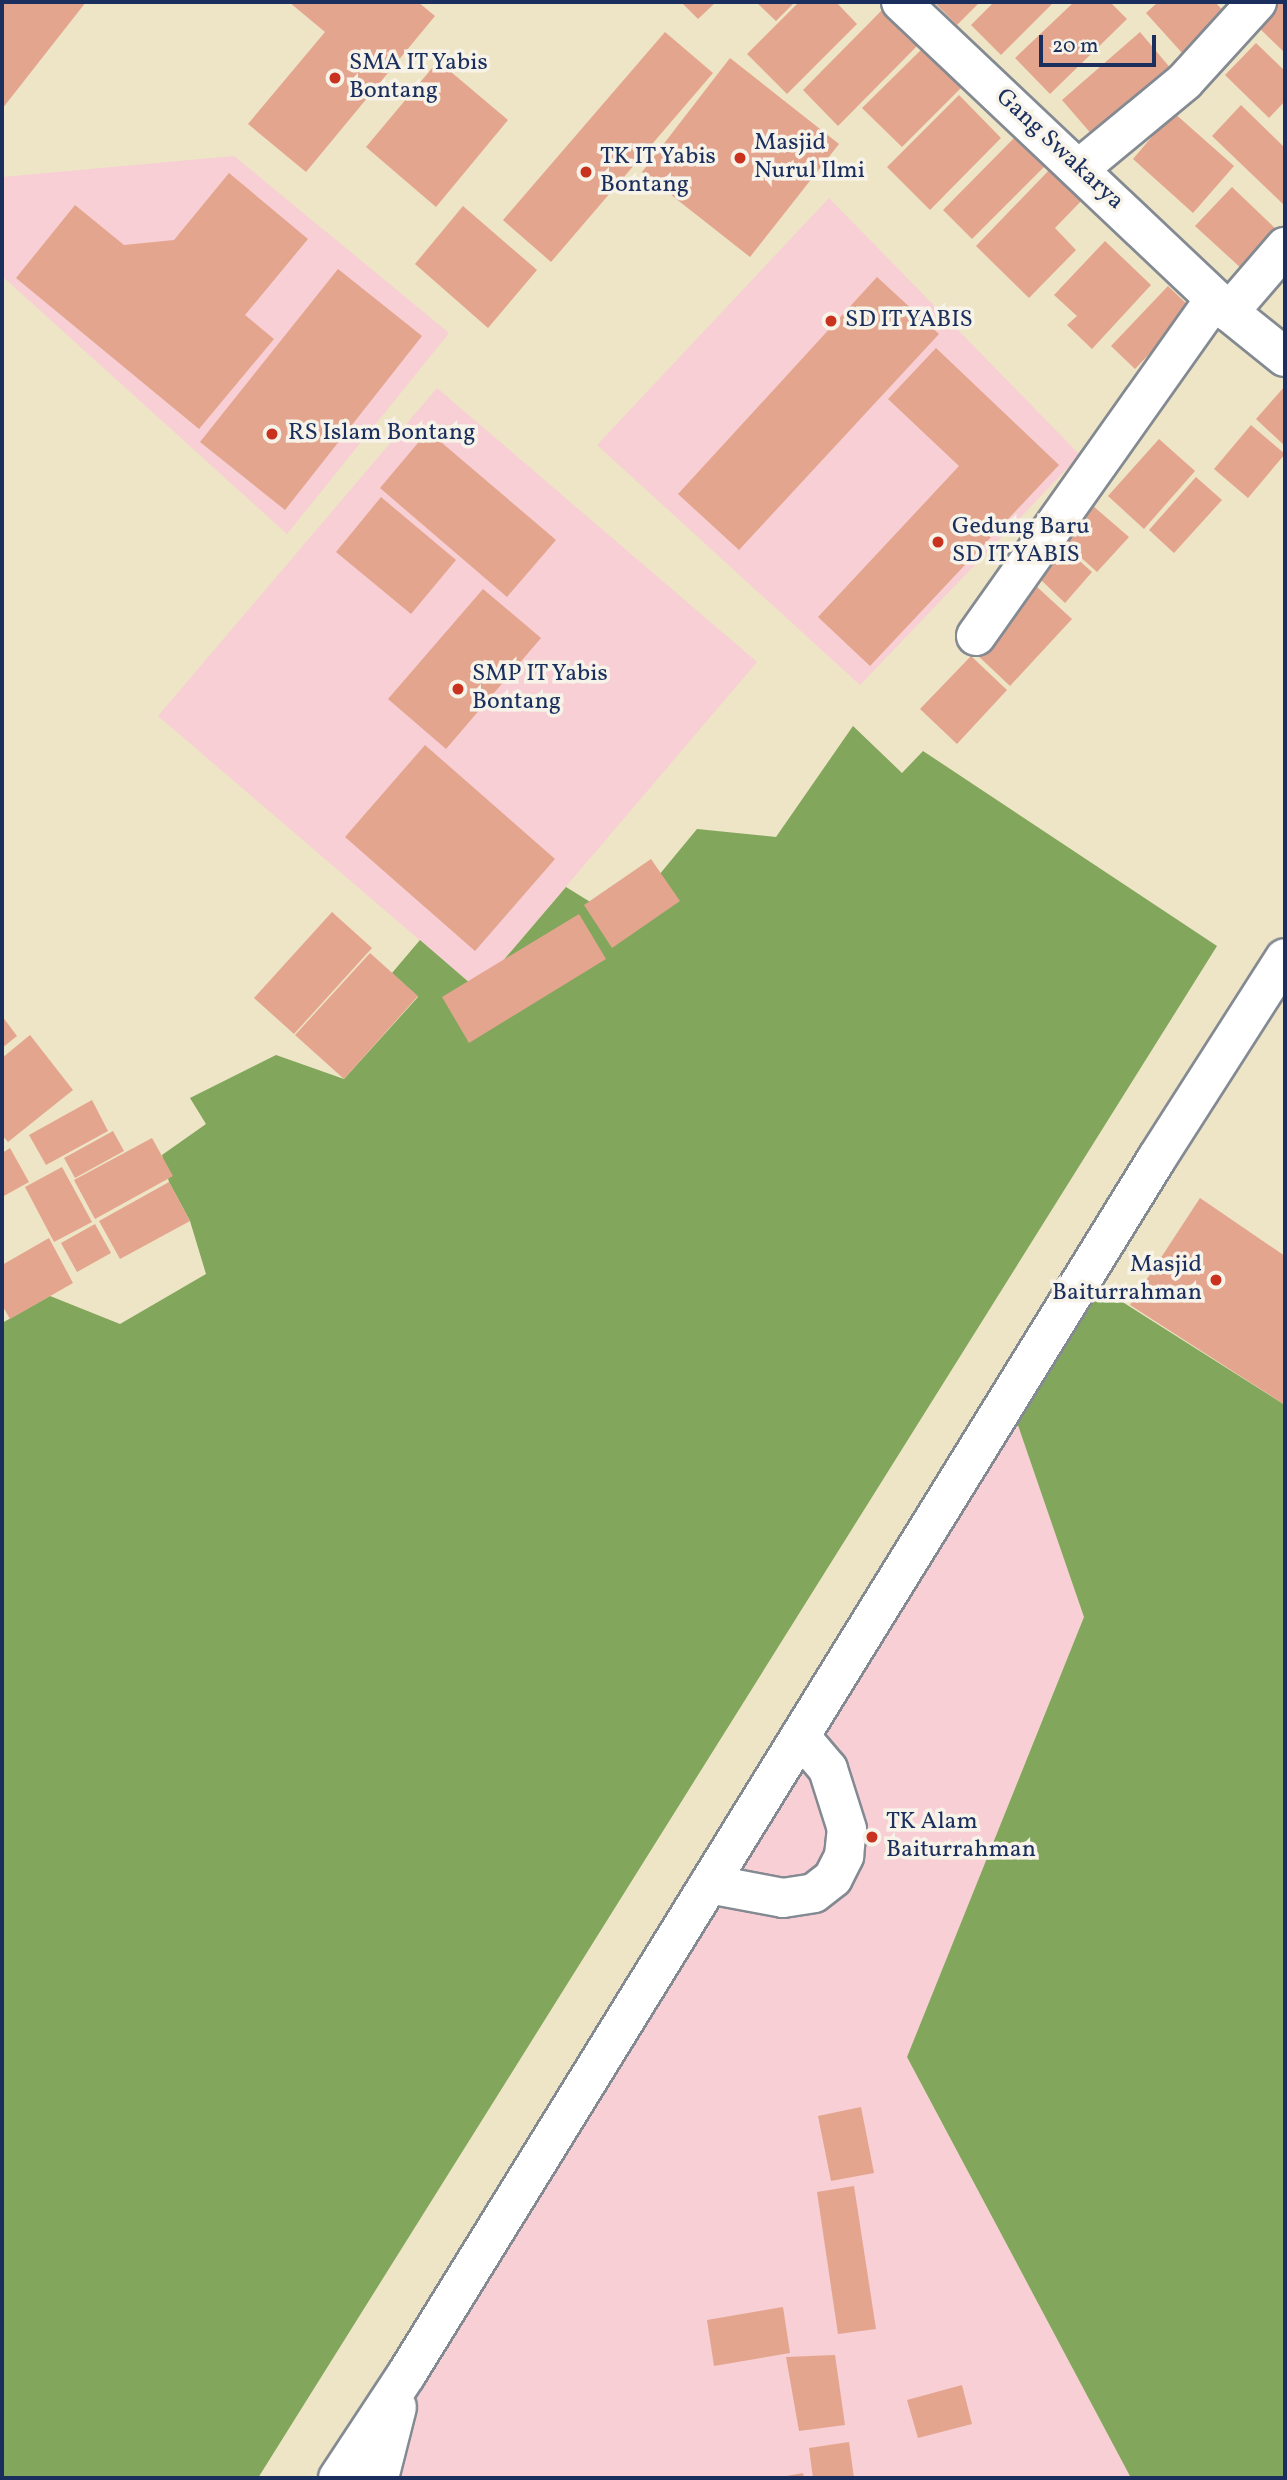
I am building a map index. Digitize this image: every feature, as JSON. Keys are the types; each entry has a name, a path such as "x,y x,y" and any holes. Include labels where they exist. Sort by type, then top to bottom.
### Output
{"street":[{"name":"Gang Swakarya","path":"901,2 1080,168 1222,306 1285,356"},
{"path":"1080,168 1185,81 1257,2"},
{"path":"976,636 1222,306 1285,247"},
{"path":"338,2478 406,2375 1150,1168 1285,958"},
{"path":"709,1884 783,1898 814,1893 833,1878 844,1856 847,1829 828,1769 800,1736"},
{"path":"379,2478 406,2375"}],"shaded area":[{"name":"RS Islam Bontang","path":"234,156 449,333 287,534 2,276 2,177"},
{"name":"SD IT YABIS","path":"829,198 1080,455 860,685 597,445"},
{"name":"SMP IT Yabis Bontang","path":"437,388 757,662 478,990 158,716"},
{"name":"TK Alam Baiturrahman","path":"1012,1408 1084,1617 907,2057 1131,2478 379,2478 412,2397"}],"green space":[{"path":"853,726 902,773 923,751 1217,946 258,2478 2,2478 2,1323 50,1296 120,1324 206,1274 190,1221 169,1182 162,1155 206,1124 190,1098 276,1055 344,1079 418,997 392,973 420,940 478,990 566,887 621,921 697,829 776,837"},
{"path":"1083,1277 1285,1405 1285,2478 1131,2478 907,2057 1084,1617 1012,1408"}],"building":[{"path":"2,2 86,2 2,109"},
{"name":"SMA IT Yabis Bontang","path":"289,2 418,2 435,16 306,172 248,124 325,32"},
{"path":"681,2 716,2 698,19"},
{"path":"756,2 795,2 776,21"},
{"path":"799,2 836,2 857,24 787,94 747,54"},
{"path":"934,2 980,2 957,25"},
{"path":"994,2 1054,2 1001,55 971,25"},
{"path":"1074,2 1110,2 1127,19 1050,94 1015,58"},
{"path":"1158,2 1215,2 1226,14 1183,54 1146,13"},
{"path":"1280,2 1285,2 1285,53 1257,26"},
{"path":"887,5 923,40 838,126 803,90"},
{"name":"TK IT Yabis Bontang","path":"665,32 713,73 551,262 503,220"},
{"path":"1140,32 1172,70 1094,137 1062,100"},
{"path":"1256,43 1285,71 1285,101 1269,118 1225,75"},
{"path":"925,46 964,85 902,147 862,108"},
{"name":"Masjid Nurul Ilmi","path":"730,58 839,144 750,257 642,172"},
{"path":"438,61 508,120 436,207 366,147"},
{"path":"959,95 1001,138 930,210 887,167"},
{"path":"1241,105 1285,148 1285,206 1212,136"},
{"path":"1173,112 1234,166 1193,213 1133,159"},
{"path":"1021,131 1050,161 972,239 943,210"},
{"path":"1053,166 1085,197 1055,228 1076,250 1029,298 976,246"},
{"path":"229,173 308,239 245,315 274,339 199,429 16,278 75,205 124,245 174,240"},
{"path":"1232,187 1278,231 1242,269 1195,226"},
{"path":"463,206 537,270 488,328 415,264"},
{"path":"1105,241 1151,285 1092,349 1067,325 1077,316 1054,295"},
{"path":"338,269 422,336 285,510 200,442"},
{"path":"877,277 939,334 739,550 678,494"},
{"path":"1168,286 1192,309 1135,369 1111,346"},
{"name":"Gedung Baru SD IT YABIS","path":"936,348 1059,465 870,666 818,617 959,466 888,399"},
{"path":"1285,386 1285,446 1256,419"},
{"path":"1251,425 1285,454 1248,498 1214,469"},
{"path":"428,431 556,540 507,597 380,488"},
{"path":"1159,439 1195,471 1144,529 1108,496"},
{"path":"1196,477 1222,500 1174,553 1149,530"},
{"path":"381,497 456,560 411,614 336,552"},
{"path":"1085,499 1129,537 1097,572 1054,533"},
{"path":"1066,549 1092,572 1065,603 1040,579"},
{"path":"1036,586 1072,619 1010,686 974,652"},
{"path":"483,589 541,638 446,749 388,699"},
{"path":"971,656 1007,690 957,744 920,709"},
{"path":"425,745 555,859 475,951 345,837"},
{"path":"651,859 680,901 612,948 584,905"},
{"path":"332,912 372,948 294,1034 254,998"},
{"path":"579,914 606,959 469,1043 442,997"},
{"path":"370,953 418,996 344,1079 295,1035"},
{"path":"2,1016 17,1036 2,1048"},
{"path":"30,1035 73,1090 8,1142 2,1135 2,1058"},
{"path":"92,1100 108,1131 46,1165 29,1135"},
{"path":"113,1131 124,1151 75,1178 64,1158"},
{"path":"152,1138 173,1176 95,1219 74,1180"},
{"path":"10,1148 29,1182 2,1197 2,1153"},
{"path":"62,1167 92,1222 54,1242 25,1187"},
{"path":"169,1182 190,1221 120,1259 99,1221"},
{"name":"Masjid Baiturrahman","path":"1200,1198 1285,1256 1285,1405 1130,1305"},
{"path":"95,1224 111,1253 77,1272 61,1243"},
{"path":"49,1238 73,1283 10,1319 2,1305 2,1265"},
{"path":"861,2107 874,2173 831,2181 818,2116"},
{"path":"854,2186 876,2329 838,2334 817,2192"},
{"path":"783,2307 790,2353 714,2366 707,2320"},
{"path":"835,2355 845,2425 799,2431 786,2357"},
{"path":"962,2385 972,2424 918,2438 907,2400"},
{"path":"849,2442 854,2478 813,2478 809,2448"},
{"path":"803,2473 804,2478 781,2478 781,2477"}],"place":[{"name":"SMA IT Yabis Bontang","path":"335,78"},
{"name":"Masjid Nurul Ilmi","path":"740,158"},
{"name":"TK IT Yabis Bontang","path":"586,172"},
{"name":"SD IT YABIS","path":"831,321"},
{"name":"RS Islam Bontang","path":"272,434"},
{"name":"Gedung Baru SD IT YABIS","path":"938,542"},
{"name":"SMP IT Yabis Bontang","path":"458,689"},
{"name":"Masjid Baiturrahman","path":"1216,1280"},
{"name":"TK Alam Baiturrahman","path":"872,1837"}]}
